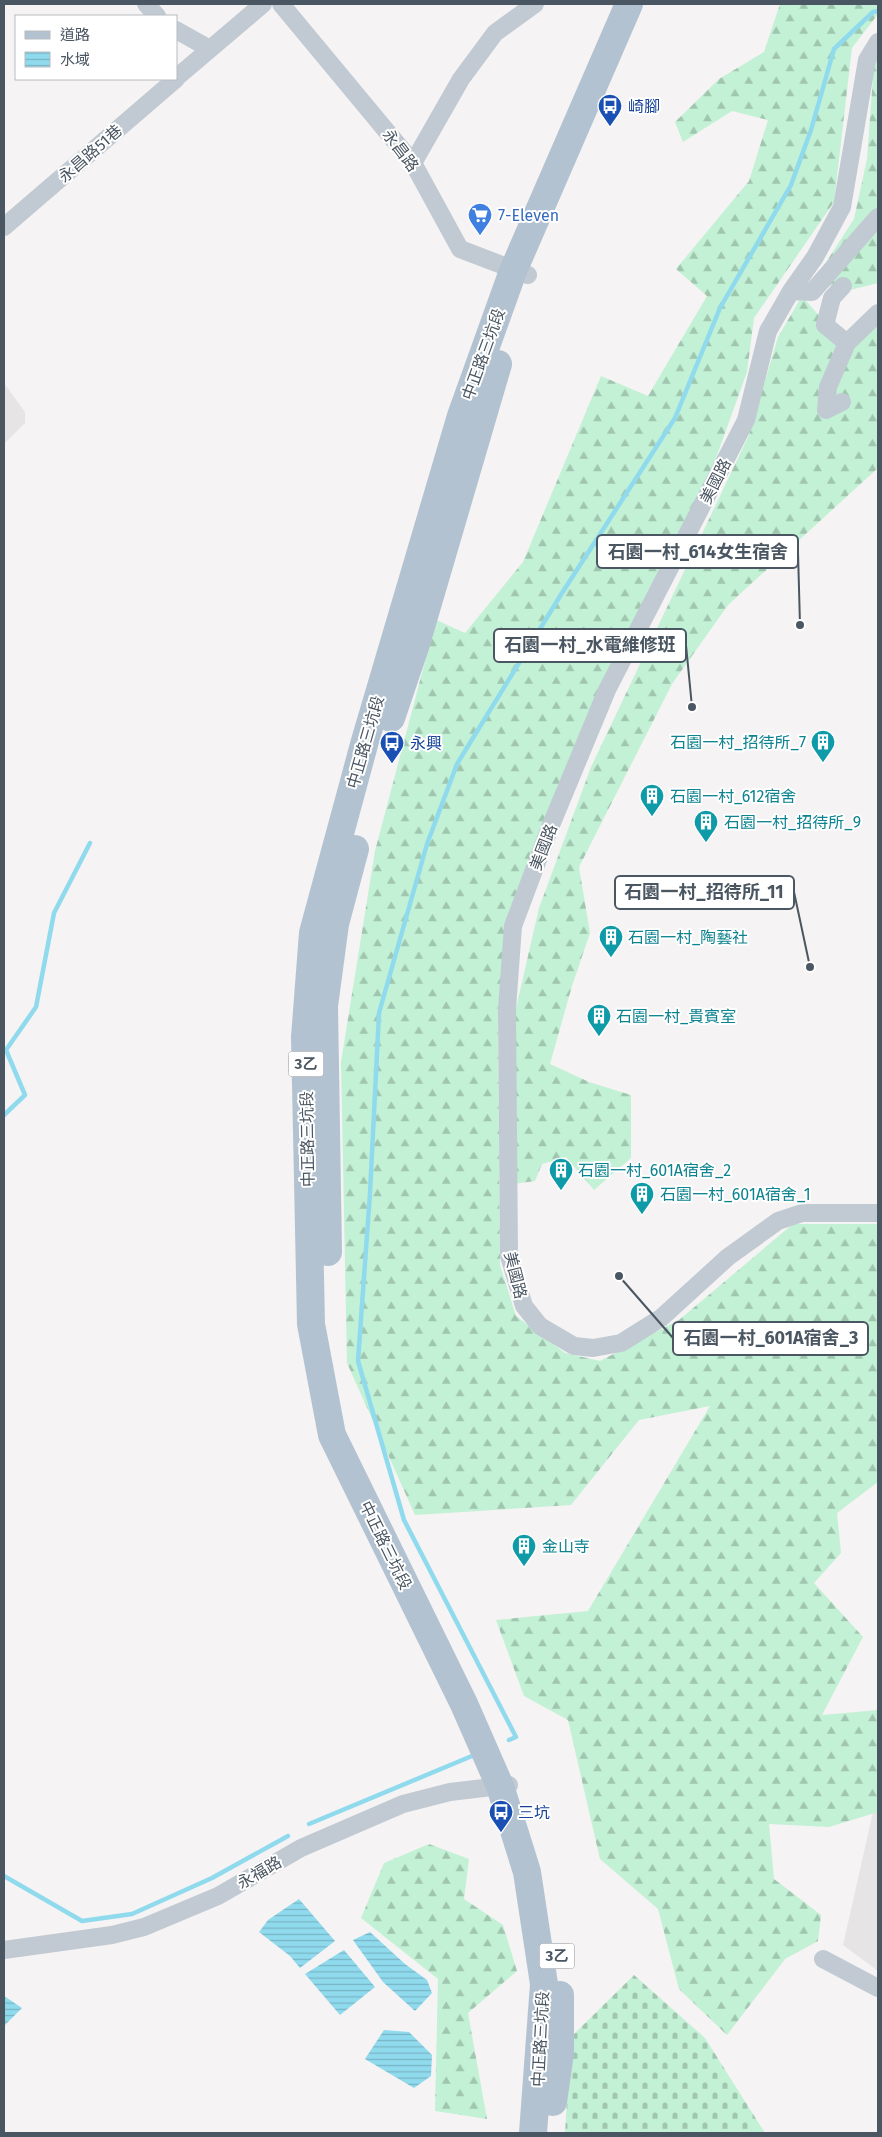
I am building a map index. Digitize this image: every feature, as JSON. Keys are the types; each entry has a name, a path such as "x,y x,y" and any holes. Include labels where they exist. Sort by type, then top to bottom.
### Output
{"main road":[{"name":"中正路三坑段","path":"533,2133 544,1984 527,1872 506,1785 491,1729 368,1482 352,1434 329,1328 324,1006 335,924 386,731 415,647 484,410 521,273 629,4"},
{"name":"中正路三坑段","path":"521,273 606,99 645,4"},
{"name":"中正路三坑段","path":"506,1785 535,1839 552,1920 560,1974 560,2053 554,2088 552,2133"}],"street":[{"path":"146,4 156,15"},
{"name":"永昌路51巷","path":"178,76 263,4"},
{"name":"永昌路","path":"281,4 413,163 460,249 521,273"},
{"path":"413,163 461,79 494,33 536,4"},
{"path":"178,31 210,49"},
{"name":"美國路","path":"878,42 867,60 842,208 768,331 746,420 607,690 549,830 513,926 508,1009 509,1256 524,1306 540,1326 574,1346 594,1348 621,1343 661,1318 728,1257 778,1221 802,1213 878,1213"},
{"name":"永昌路51巷","path":"4,227 174,80"},
{"path":"791,291 812,292 878,217"},
{"path":"843,286 832,298 824,325 847,343"},
{"path":"842,402 826,410 828,387 847,343 878,314"},
{"name":"永福路","path":"4,1950 112,1935 144,1927 218,1896 300,1848 403,1804 450,1792 506,1785"},
{"path":"823,1959 878,1988"}],"shaded area":[{"path":"4,383 25,412 25,423 4,444"},
{"path":"878,1790 878,1971 843,1945"}],"green space":[{"path":"780,4 878,4 878,14 852,48 834,202 754,318 747,372 711,472 545,825 498,1016 500,1265 516,1316 565,1353 600,1361 679,1320 793,1224 878,1224 878,1482 837,1513 841,1553 814,1583 863,1637 822,1715 878,1710 878,1812 829,1827 769,1824 774,1879 821,1915 818,1941 785,1959 727,2035 679,1989 658,1909 600,1859 568,1720 524,1696 496,1620 588,1611 710,1406 639,1420 571,1505 415,1515 347,1363 341,1062 375,851 436,620 465,633 523,562 601,376 648,396 707,296 676,269 749,181 768,120 732,111 683,142 675,122 719,79 764,52"},
{"path":"878,57 878,283 846,291 814,281 854,219 867,159 874,63"},
{"path":"802,296 841,341 878,315 878,468 728,605 672,684 579,867 590,933 572,986 550,1064 589,1082 631,1095 631,1158 594,1190 566,1157 542,1164 535,1181 513,1184 514,1017 539,908 591,767 749,435 778,337"},
{"path":"429,1844 469,1859 464,1899 503,1925 517,1971 468,2013 487,2119 435,2111 438,1979 361,1918 384,1863"},
{"path":"634,1975 705,2038 765,2133 565,2133 571,2037"}],"water":[{"path":"299,1899 335,1941 300,1968 290,1956 259,1932 268,1920"},
{"path":"370,1932 405,1964 427,1980 432,1993 415,2011 383,1982 353,1940"},
{"path":"344,1950 375,1987 340,2015 305,1974"},
{"path":"4,1996 22,2008 4,2026"},
{"path":"384,2030 409,2032 432,2055 431,2076 414,2088 365,2059"}],"waterway":[{"path":"509,1740 516,1737 404,1520 358,1361 370,1193 379,1013 427,844 457,764 562,593 675,418 720,308 791,185 811,130 834,49 873,12 878,11"},
{"path":"4,1115 25,1095 6,1050 36,1007 54,913 90,843"},
{"path":"309,1824 472,1756"},
{"path":"4,1876 82,1921 132,1914 212,1878 288,1836"}],"place":[{"name":"崎腳","path":"610,127"},
{"name":"7-Eleven","path":"480,236"},
{"name":"石園一村_614女生宿舍","path":"800,625"},
{"name":"石園一村_水電維修班","path":"692,707"},
{"name":"石園一村_招待所_7","path":"823,763"},
{"name":"永興","path":"392,764"},
{"name":"石園一村_612宿舍","path":"652,817"},
{"name":"石園一村_招待所_9","path":"706,843"},
{"name":"石園一村_陶藝社","path":"611,958"},
{"name":"石園一村_招待所_11","path":"810,967"},
{"name":"石園一村_貴賓室","path":"599,1037"},
{"name":"石園一村_601A宿舍_2","path":"561,1191"},
{"name":"石園一村_601A宿舍_1","path":"642,1215"},
{"name":"石園一村_601A宿舍_3","path":"619,1276"},
{"name":"金山寺","path":"524,1567"},
{"name":"三坑","path":"501,1833"}]}
